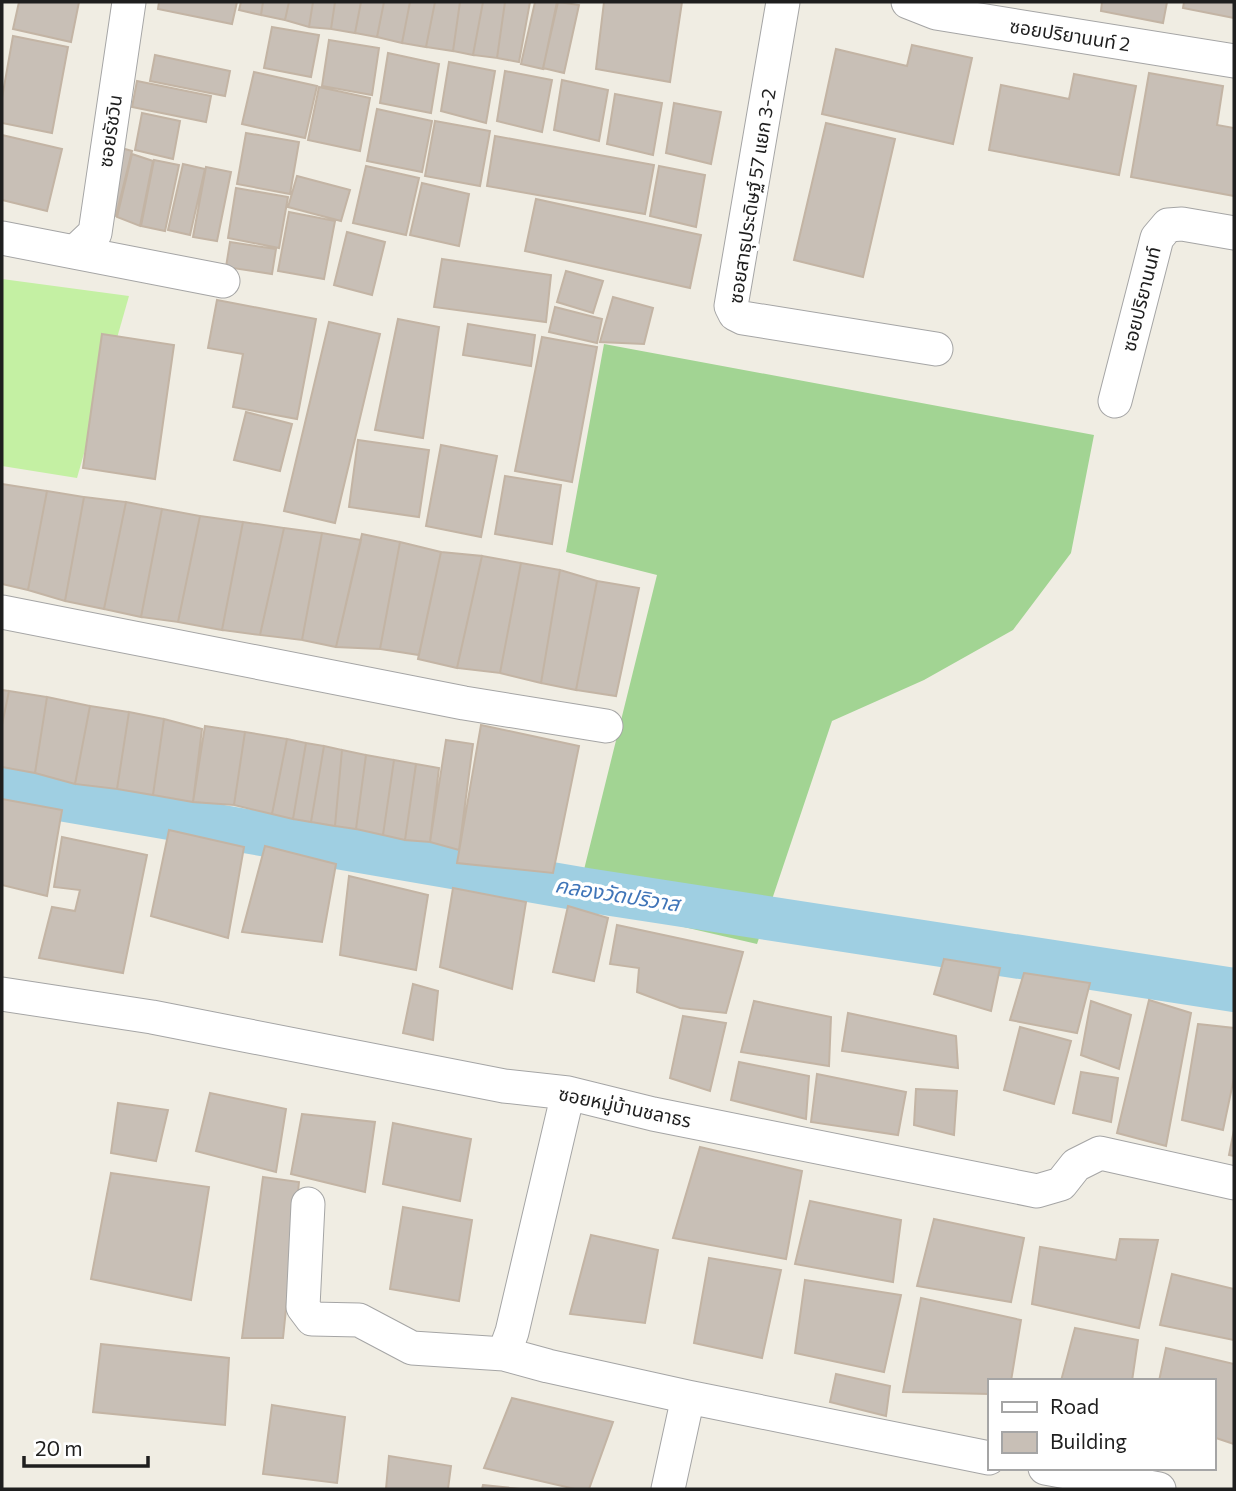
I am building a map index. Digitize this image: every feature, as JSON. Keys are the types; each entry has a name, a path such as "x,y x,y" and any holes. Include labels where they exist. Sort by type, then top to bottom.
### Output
{"street":[{"name":"ซอยรัชวิน","path":"75,252 95,233 129,2"},
{"name":"ซอยสาธุประดิษฐ์ 57 แยก 3-2","path":"783,2 732,306 735,314 743,318 936,349"},
{"name":"ซอยปริยานนท์ 2","path":"908,2 936,13 1234,61"},
{"name":"ซอยปริยานนท์","path":"1115,401 1157,238 1168,225 1182,224 1234,233"},
{"path":"2,238 223,281"},
{"path":"2,612 464,703 607,726"},
{"name":"ซอยหมู่บ้านชลาธร","path":"2,994 152,1017 504,1086 568,1094 653,1114 1037,1191 1061,1184 1076,1165 1100,1153 1234,1183"},
{"path":"504,1354 512,1332 568,1094"},
{"path":"308,1204 303,1307 312,1319 359,1320 412,1348 504,1354 688,1397 988,1458"},
{"path":"668,1489 688,1397"},
{"path":"1056,1470 1159,1489"}],"green space":[{"path":"2,279 129,296 77,478 2,466"},
{"path":"604,344 1094,435 1071,553 1013,630 924,680 832,721 757,944 576,902 657,575 566,552"}],"building":[{"path":"19,2 79,2 71,42 13,29"},
{"path":"159,2 237,2 232,24 158,9"},
{"path":"241,2 263,2 261,15 239,10"},
{"path":"263,2 289,2 285,20 261,15"},
{"path":"289,2 313,2 309,27 285,20"},
{"path":"313,2 335,2 331,29 309,27"},
{"path":"335,2 361,2 355,33 331,29"},
{"path":"361,2 384,2 377,37 355,33"},
{"path":"384,2 410,2 402,43 377,37"},
{"path":"410,2 435,2 426,47 402,43"},
{"path":"435,2 460,2 453,51 426,47"},
{"path":"460,2 483,2 473,55 453,51"},
{"path":"483,2 505,2 497,58 473,55"},
{"path":"505,2 530,2 519,62 497,58"},
{"path":"535,2 557,2 543,69 521,64"},
{"path":"558,2 579,5 564,73 543,68"},
{"path":"604,2 682,2 670,82 596,69"},
{"path":"1102,2 1167,2 1163,23 1101,11"},
{"path":"1184,2 1234,2 1234,18 1183,8"},
{"path":"272,27 319,35 311,77 264,68"},
{"path":"13,36 68,47 52,133 2,123 2,98"},
{"path":"329,40 379,48 372,95 322,86"},
{"path":"912,45 972,58 953,144 822,114 836,49 907,66"},
{"path":"388,53 439,64 431,113 380,103"},
{"path":"155,55 230,71 225,96 150,81"},
{"path":"449,62 495,71 486,123 441,111"},
{"path":"505,71 552,80 542,132 497,121"},
{"path":"254,72 317,86 305,138 242,124"},
{"path":"1149,73 1223,86 1217,125 1234,128 1234,196 1131,177"},
{"path":"1074,74 1136,86 1119,175 989,150 1001,85 1069,99"},
{"path":"562,80 608,90 599,141 554,130"},
{"path":"137,81 211,96 206,122 132,107"},
{"path":"319,87 370,98 360,151 308,140"},
{"path":"615,94 662,103 653,155 607,144"},
{"path":"674,103 721,112 711,164 666,153"},
{"path":"377,109 432,121 422,172 367,161"},
{"path":"142,113 180,121 173,159 135,150"},
{"path":"435,121 490,131 480,186 425,176"},
{"path":"826,123 895,139 863,277 794,260"},
{"path":"246,133 299,142 290,194 237,184"},
{"path":"2,135 62,149 47,211 2,200"},
{"path":"495,136 654,165 645,214 487,186"},
{"path":"111,145 132,151 116,216 99,210"},
{"path":"132,154 153,161 140,226 117,217"},
{"path":"154,160 179,165 165,231 141,226"},
{"path":"183,164 205,169 190,235 168,230"},
{"path":"366,166 419,178 406,235 353,223"},
{"path":"659,166 705,175 696,227 650,216"},
{"path":"206,167 231,172 217,241 193,237"},
{"path":"297,176 350,190 341,221 288,207"},
{"path":"422,183 469,194 459,246 410,235"},
{"path":"236,188 288,197 279,248 228,238"},
{"path":"536,199 701,235 690,288 525,251"},
{"path":"289,212 335,221 324,279 278,271"},
{"path":"347,232 385,242 372,295 334,285"},
{"path":"230,242 276,249 272,274 226,267"},
{"path":"442,259 551,275 546,322 434,307"},
{"path":"566,271 603,281 593,313 557,302"},
{"path":"613,297 653,308 644,344 600,342"},
{"path":"217,300 316,319 297,419 233,407 243,354 208,348"},
{"path":"555,307 602,319 597,343 549,332"},
{"path":"398,319 439,327 423,438 375,430"},
{"path":"329,322 380,334 335,523 284,511"},
{"path":"468,324 535,335 531,366 463,355"},
{"path":"102,334 174,345 155,479 83,468"},
{"path":"542,337 597,347 572,482 515,471"},
{"path":"246,412 292,424 280,471 234,460"},
{"path":"358,440 429,450 419,517 349,507"},
{"path":"441,445 497,456 481,537 426,526"},
{"path":"505,476 561,485 552,544 495,534"},
{"path":"2,484 47,491 28,590 2,584"},
{"path":"47,491 84,497 65,601 28,590"},
{"path":"84,497 126,502 104,609 65,601"},
{"path":"126,502 162,509 141,617 104,609"},
{"path":"162,509 200,516 178,622 141,617"},
{"path":"200,516 243,522 222,630 178,622"},
{"path":"243,522 284,528 260,635 222,630"},
{"path":"284,528 322,533 302,640 260,635"},
{"path":"322,533 361,540 336,647 302,640"},
{"path":"362,534 400,542 380,649 336,647"},
{"path":"400,542 441,552 419,655 380,649"},
{"path":"441,552 482,556 457,668 418,659"},
{"path":"482,556 521,563 500,673 457,668"},
{"path":"521,563 560,570 541,683 500,673"},
{"path":"560,570 597,581 576,690 541,683"},
{"path":"597,581 639,588 616,696 576,690"},
{"path":"2,690 9,691 2,725"},
{"path":"9,691 47,697 35,773 2,767 2,725"},
{"path":"47,697 90,706 75,784 35,773"},
{"path":"90,706 129,712 117,789 75,784"},
{"path":"129,712 164,719 153,795 117,789"},
{"path":"164,719 202,729 193,802 153,795"},
{"path":"481,725 579,746 553,873 457,863"},
{"path":"205,726 245,732 234,805 193,802"},
{"path":"245,732 287,739 272,814 234,805"},
{"path":"287,739 306,743 293,819 272,814"},
{"path":"446,740 473,744 459,850 430,842"},
{"path":"306,743 324,746 311,822 293,819"},
{"path":"324,746 342,750 335,826 311,822"},
{"path":"342,750 366,755 356,829 335,826"},
{"path":"366,755 394,760 383,835 356,829"},
{"path":"394,760 416,764 405,840 383,835"},
{"path":"416,764 439,768 430,842 405,840"},
{"path":"2,799 62,810 47,896 2,885"},
{"path":"169,830 244,847 228,938 151,916"},
{"path":"62,837 147,855 123,973 39,958 52,907 75,911 80,890 54,887"},
{"path":"265,846 336,864 322,942 242,932"},
{"path":"349,876 428,895 416,970 340,955"},
{"path":"453,888 526,902 512,989 440,967"},
{"path":"568,906 608,918 594,981 553,972"},
{"path":"617,925 743,952 726,1013 680,1008 637,992 639,968 610,964"},
{"path":"944,959 1000,968 991,1011 934,994"},
{"path":"1024,973 1090,983 1077,1033 1010,1020"},
{"path":"413,984 438,991 433,1040 403,1033"},
{"path":"1149,1000 1191,1013 1166,1146 1117,1133"},
{"path":"754,1001 831,1017 829,1066 741,1052"},
{"path":"1091,1001 1131,1015 1119,1069 1081,1055"},
{"path":"848,1013 956,1036 958,1068 842,1051"},
{"path":"683,1016 726,1023 710,1091 670,1078"},
{"path":"1198,1024 1234,1028 1234,1078 1223,1130 1182,1120"},
{"path":"1020,1027 1071,1041 1054,1104 1004,1090"},
{"path":"739,1062 809,1076 806,1119 731,1100"},
{"path":"1081,1072 1118,1078 1111,1122 1073,1113"},
{"path":"817,1074 906,1092 898,1135 811,1122"},
{"path":"916,1089 957,1091 954,1135 914,1125"},
{"path":"210,1093 286,1109 276,1172 196,1151"},
{"path":"118,1103 168,1110 156,1161 111,1153"},
{"path":"302,1114 375,1122 365,1192 291,1174"},
{"path":"393,1123 471,1139 460,1201 383,1184"},
{"path":"1234,1130 1234,1156 1229,1155"},
{"path":"700,1147 802,1171 786,1259 673,1238"},
{"path":"111,1173 209,1187 191,1300 91,1279"},
{"path":"263,1177 299,1182 283,1338 242,1338"},
{"path":"810,1201 901,1220 893,1282 795,1264"},
{"path":"403,1207 472,1220 459,1301 390,1289"},
{"path":"934,1219 1024,1238 1011,1302 917,1286"},
{"path":"591,1235 658,1250 645,1323 570,1314"},
{"path":"1120,1239 1158,1240 1139,1328 1032,1304 1040,1247 1116,1260"},
{"path":"709,1258 781,1270 762,1358 694,1343"},
{"path":"1172,1274 1234,1289 1234,1340 1160,1325"},
{"path":"805,1280 901,1295 884,1372 795,1353"},
{"path":"921,1298 1021,1320 1011,1379 988,1379 988,1394 903,1392"},
{"path":"1075,1328 1138,1340 1132,1379 1062,1379"},
{"path":"101,1344 229,1358 225,1425 93,1412"},
{"path":"1166,1348 1234,1364 1234,1444 1215,1438 1215,1379 1159,1379"},
{"path":"836,1374 890,1386 886,1416 830,1402"},
{"path":"512,1398 613,1422 589,1489 575,1489 484,1468"},
{"path":"272,1405 345,1417 337,1483 263,1474"},
{"path":"389,1456 451,1466 448,1489 386,1489"},
{"path":"483,1485 521,1489 482,1489"}],"waterway":[{"name":"คลองวัดปริวาส","path":"2,789 586,890 1234,990"}]}
